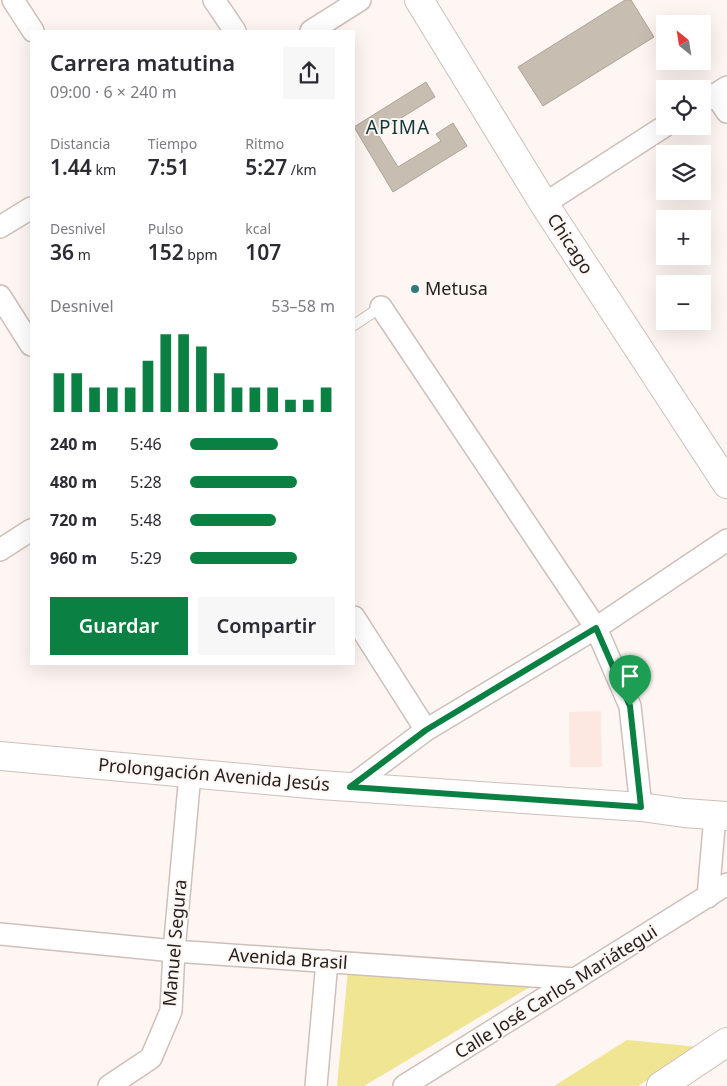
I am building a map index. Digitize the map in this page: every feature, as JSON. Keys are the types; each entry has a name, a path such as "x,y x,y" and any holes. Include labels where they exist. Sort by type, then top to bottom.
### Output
{"main road":[{"name":"Chicago","path":"419,0 544,204 727,484"},
{"name":"Prolongación Avenida Jesús","path":"0,756 350,787 641,807 721,816"},
{"path":"661,1086 727,1042"}],"street":[{"path":"13,0 33,30"},
{"path":"214,0 234,30"},
{"path":"313,30 360,0"},
{"path":"715,95 727,112"},
{"path":"544,204 656,132"},
{"path":"0,227 30,209"},
{"path":"0,296 30,343"},
{"path":"381,307 596,628 630,706 641,807"},
{"path":"2,548 30,531"},
{"path":"350,787 426,730 596,628 727,540"},
{"path":"2,548 30,549"},
{"path":"355,619 426,730"},
{"name":"Manuel Segura","path":"109,1086 151,1058 171,1011 174,951 190,774"},
{"path":"708,897 721,816"},
{"name":"Calle José Carlos Mariátegui","path":"404,1086 727,884"},
{"name":"Avenida Brasil","path":"0,934 174,951 576,979"},
{"path":"316,1086 327,961"}],"lane":[{"path":"355,324 381,307"}],"shaded area":[{"path":"601,711 602,767 570,767 569,712"},
{"path":"348,970 530,987 364,1086 337,1086"},
{"path":"627,1040 699,1047 638,1086 554,1086"}],"building":[{"path":"625,0 631,0 654,37 543,106 518,67"},
{"path":"426,82 435,97 377,133 398,167 441,141 436,134 453,123 467,146 393,192 355,126"}],"place":[{"name":"Metusa","path":"415,289"}],"district":[{"name":"APIMA","path":"398,127"}],"route":[{"path":"596,628 630,706 641,807 350,787 426,730 596,628"}]}
